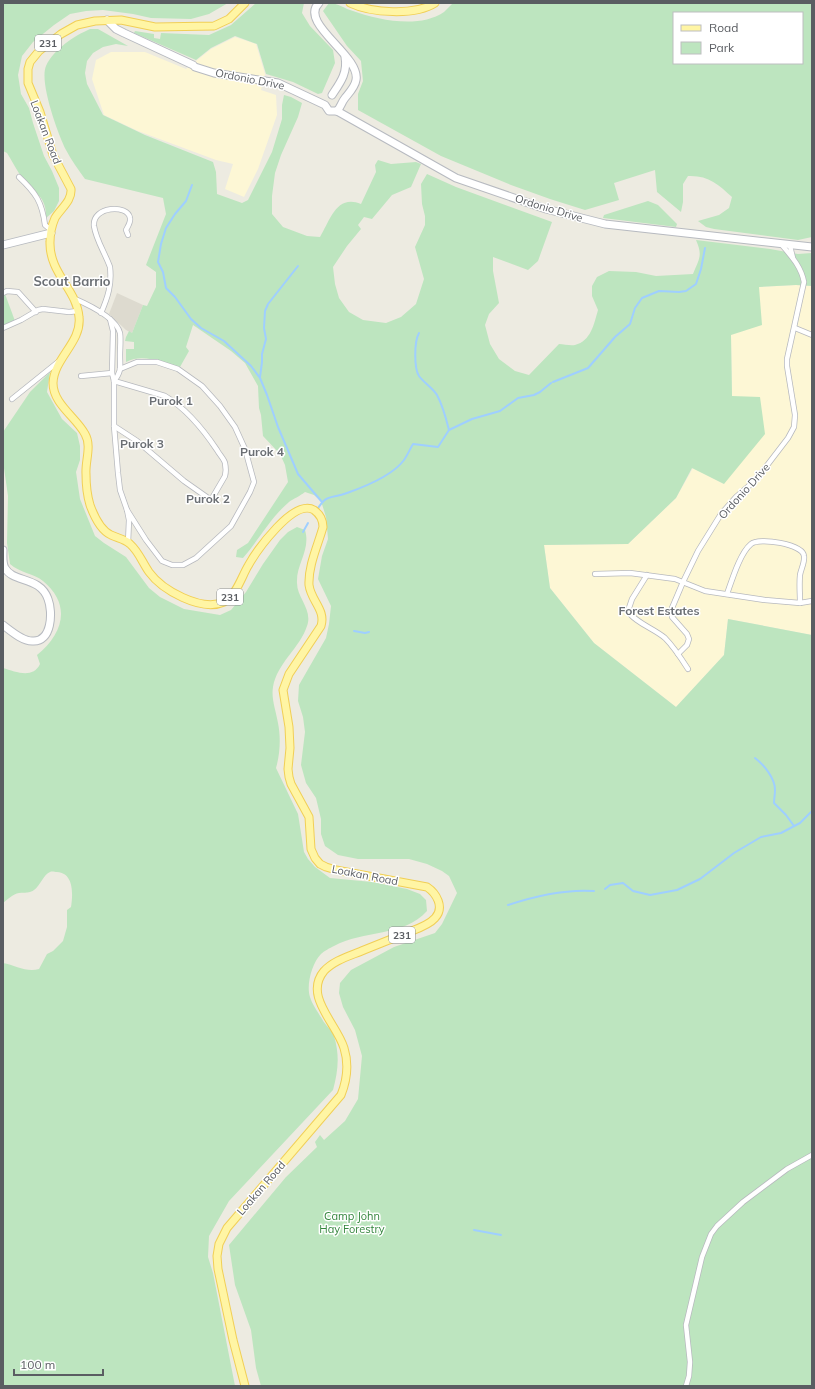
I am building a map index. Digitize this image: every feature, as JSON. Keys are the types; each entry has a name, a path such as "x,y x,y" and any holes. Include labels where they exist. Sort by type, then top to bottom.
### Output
{"main road":[{"name":"Loakan Road","path":"245,3 229,19 214,26 155,27 121,20 86,22 70,28 39,51 30,62 28,69 28,83 40,112 53,155 71,189 70,197 56,218 51,232 50,243 53,261 58,273 73,298 79,317 78,328 72,343 62,358 55,373 54,389 64,408 77,422 86,435 89,444 86,488 90,504 100,526 106,532 128,542 139,554 148,571 162,586 177,595 201,604 219,604 225,602 232,596 248,565 262,545 292,513 302,508 306,508 316,512 322,518 323,527 310,572 310,587 323,620 321,626 289,674 283,690 289,727 290,748 288,769 291,784 309,817 311,849 315,858 320,864 336,870 426,887 436,894 440,906 436,918 421,927 337,961 323,972 319,979 317,994 320,1004 339,1035 344,1048 347,1066 345,1085 341,1095 326,1114 231,1222 224,1232 219,1244 217,1256 218,1269 233,1340 246,1386"},
{"path":"350,3 362,8 386,12 415,9 435,3"}],"street":[{"path":"319,3 315,8 315,18 345,55 355,70 356,81 341,102 337,111"},
{"name":"Ordonio Drive","path":"107,20 124,33 194,66 214,73 278,83 325,105 330,111 337,111 456,178 546,209 609,225 790,246 812,247"},
{"path":"325,105 326,100 332,95 340,83 346,69 345,55"},
{"path":"332,95 339,98 341,102"},
{"path":"3,245 51,232 45,225 38,198 31,188 19,177"},
{"path":"101,313 110,290 111,272 110,266 95,231 94,221 96,216 105,210 117,209 124,211 130,217 130,222 126,230 128,234"},
{"name":"Ordonio Drive","path":"678,654 687,645 689,639 687,634 674,621 671,613 683,582 698,551 721,514 762,472 788,438 794,427 795,415 787,366 787,354 795,328 804,282 803,273 781,244"},
{"name":"Ordonio Drive","path":"790,246 794,260"},
{"path":"3,293 7,291 18,292 36,312"},
{"path":"73,298 91,306 110,319 120,333 120,374 114,381"},
{"path":"3,328 36,312 48,309 62,312 78,310"},
{"path":"110,319 113,331 112,373 114,381 114,426 120,490 129,520 128,542"},
{"path":"795,328 812,335"},
{"path":"12,399 62,358"},
{"path":"120,369 137,362 157,362 178,369 202,386 220,406 235,428 245,449 254,482 231,526 196,558 183,565 172,565 162,561 146,540 127,510"},
{"path":"81,376 112,373"},
{"path":"114,381 165,396 172,400 198,424 225,462 225,476 211,500 184,481 137,441 114,426"},
{"path":"727,594 738,564 750,544 755,541 762,541 794,546 802,552 804,556 800,576 800,603"},
{"path":"3,550 4,563 7,570 14,575 42,588 49,601 51,619 46,634 38,641 27,640 3,625"},
{"path":"595,574 621,572 647,575 683,582 705,591 765,600 800,603 812,601"},
{"path":"647,575 632,599 628,610 633,618 660,634 667,640 688,669"},
{"path":"686,1386 689,1376 690,1362 686,1325 702,1257 711,1234 716,1226 743,1202 787,1169 812,1155"}],"shaded area":[{"path":"235,37 256,44 265,74 261,90 276,95 277,115 258,169 244,197 225,189 233,164 216,160 138,131 104,115 92,79 96,60 111,52 145,52 186,69 211,49"},
{"path":"796,285 812,286 812,635 728,619 724,655 676,707 594,643 550,588 544,545 628,544 676,498 693,468 724,484 732,396 731,335 758,287"},
{"path":"117,293 143,305 132,333 126,330 109,314"}],"green space":[{"path":"3,3 228,3 209,14 191,19 151,18 103,10 70,14 33,42 22,56 18,75 21,94 29,108 44,156 59,188 59,201 54,211 46,218 45,205 42,200 23,179 7,153 3,151"},
{"path":"256,3 304,3 302,13 310,26 333,50 335,63 322,93 318,94 293,82 266,74 257,44 235,36 211,48 196,60 134,33 135,31 154,34 154,38 160,39 161,33 209,35 231,25"},
{"path":"329,3 387,20 411,22 434,17 444,12 453,3 812,3 812,237 798,240 706,227 698,221 719,215 729,208 732,197 717,184 701,177 688,176 683,184 683,202 681,212 657,192 655,170 614,183 619,200 585,210 511,185 441,156 358,110 358,94 363,81 361,61 347,46 323,11"},
{"name":"Camp John Hay Forestry","path":"90,29 98,29 128,46 116,44 103,47 93,53 87,61 85,73 87,84 103,115 145,135 213,162 216,172 217,194 242,203 248,200 272,152 282,119 284,95 302,103 298,117 281,155 275,173 272,196 272,214 283,227 307,236 320,237 331,217 340,206 345,203 352,202 361,204 376,172 375,165 378,160 391,164 416,162 421,164 411,187 392,195 372,219 364,217 358,225 361,229 333,267 335,284 339,298 349,312 363,320 386,323 401,317 416,304 424,279 415,247 425,225 421,184 427,174 456,187 552,222 538,261 528,270 493,257 493,271 499,303 489,314 485,325 490,344 499,359 515,371 529,375 559,344 575,345 585,340 591,331 598,310 592,296 592,286 597,277 609,271 636,272 656,276 693,274 700,254 696,240 798,254 812,253 812,286 796,285 759,287 762,325 731,335 732,396 760,397 765,434 724,484 692,468 676,498 628,544 544,545 550,588 594,643 676,707 724,655 728,619 812,635 812,1386 261,1386 256,1368 251,1330 235,1285 229,1245 286,1177 317,1147 315,1142 320,1135 324,1140 345,1121 358,1099 362,1056 355,1030 343,1007 339,993 340,983 351,970 394,947 435,933 442,924 457,893 449,876 427,864 409,859 358,859 338,855 325,846 321,834 321,819 316,798 306,783 301,765 305,732 303,717 298,701 299,685 326,638 329,624 331,606 318,579 322,556 328,539 326,517 321,501 314,495 305,492 282,508 243,558 236,557 237,550 248,543 288,482 285,465 280,454 263,436 258,386 245,363 231,351 193,325 186,347 189,351 180,367 160,361 140,358 126,362 126,349 134,349 134,342 125,341 126,337 129,331 132,333 143,305 147,306 156,287 156,272 146,265 166,214 163,198 85,179 66,150 54,121 45,84 46,66 59,49 78,35"},
{"path":"648,201 658,205 677,224 676,227 603,218 604,215"},
{"path":"5,294 15,321 3,325 3,295"},
{"path":"50,372 47,392 62,419 77,433 80,446 80,460 76,472 80,499 95,536 126,557 149,588 160,597 184,609 220,615 231,610 246,592 280,540 288,532 297,527 305,530 305,551 297,576 297,583 299,594 308,615 308,620 304,634 279,670 273,687 273,700 280,740 276,768 298,814 304,852 315,867 330,878 372,882 407,889 420,894 426,900 427,911 418,919 395,929 358,937 334,946 321,954 313,968 309,980 310,997 323,1021 333,1034 336,1043 338,1057 333,1090 229,1201 209,1236 208,1257 213,1273 235,1386 3,1386 3,963 30,970 39,969 47,954 53,951 63,941 67,927 67,910 71,907 72,896 71,885 67,876 63,873 52,872 46,875 34,890 17,894 10,897 3,903 3,668 24,673 33,672 37,669 40,664 37,655 46,647 58,629 61,619 61,609 52,590 43,581 10,564 7,543 8,496 3,461 3,432 30,392"}],"waterway":[{"path":"192,185 186,201 166,228 161,244 158,262 163,272 166,288 175,297 191,319 201,328 224,341 251,366 260,378 278,427 298,474 322,502"},
{"path":"553,382 588,368 615,337 630,324 635,308 642,298 659,291 686,291 696,284 701,269 705,248"},
{"path":"260,377 262,354 266,339 264,328 265,311 268,304 298,266"},
{"path":"419,333 415,348 417,372 437,395 443,408 449,430"},
{"path":"317,510 324,501 330,497 342,495 362,487 393,471 404,460 413,444 438,447 449,430 472,419 500,411 518,398 534,395 551,383"},
{"path":"303,532 308,523"},
{"path":"354,631 365,633 369,632"},
{"path":"755,758 762,764 771,776 775,785 774,803 794,826"},
{"path":"605,889 610,885 623,883 633,891 650,895 677,890 700,879 734,853 761,837 781,833 800,823 812,811"},
{"path":"508,905 550,894 572,891 594,891"},
{"path":"474,1230 501,1235"}],"district":[{"name":"Scout Barrio","path":"72,281"},
{"name":"Purok 1","path":"171,400"},
{"name":"Purok 3","path":"142,443"},
{"name":"Purok 4","path":"262,451"},
{"name":"Purok 2","path":"208,498"},
{"name":"Forest Estates","path":"659,610"}]}
